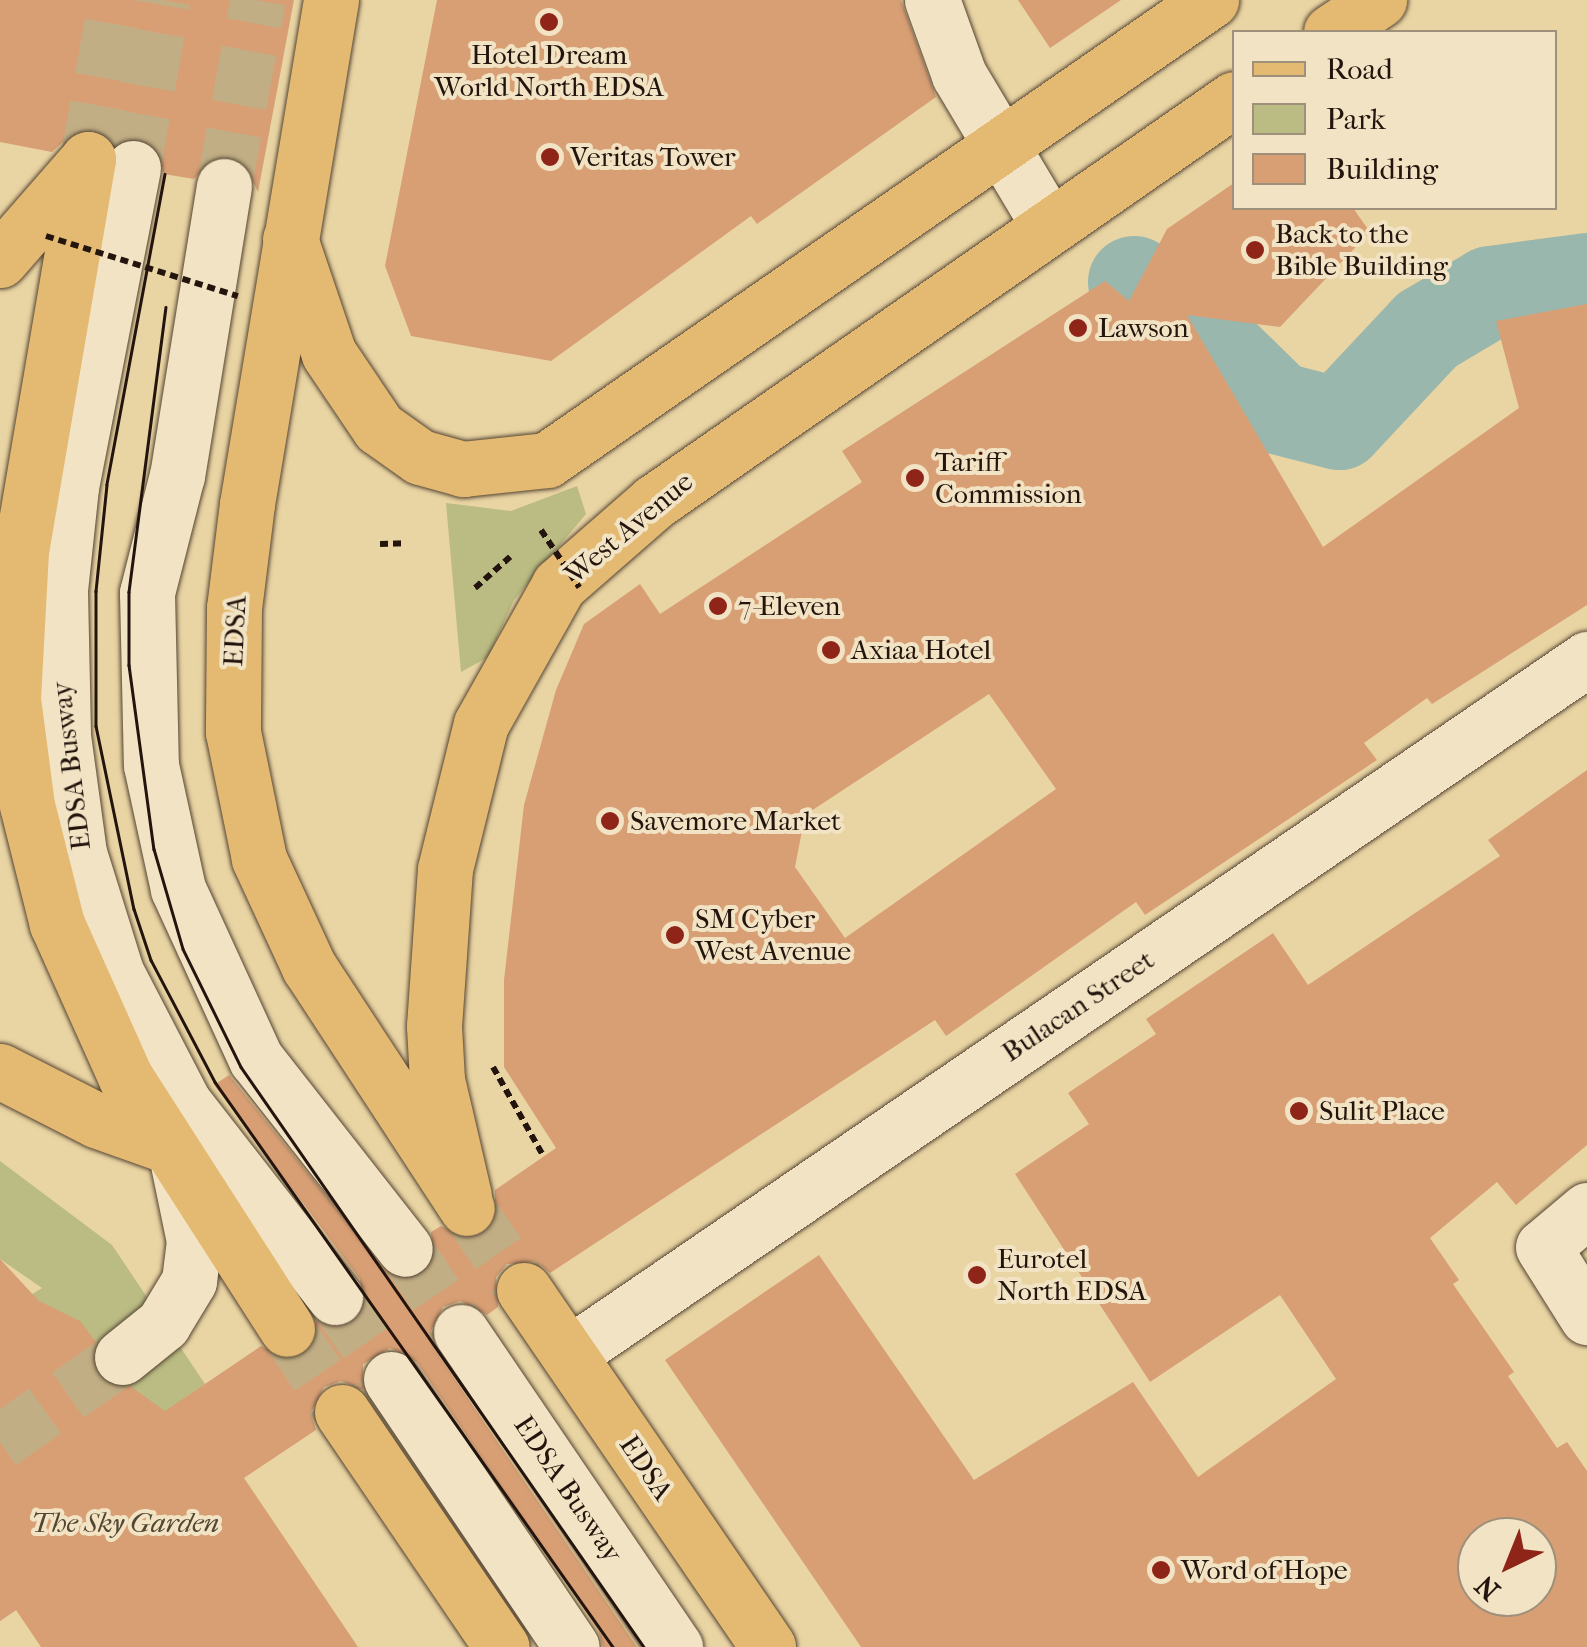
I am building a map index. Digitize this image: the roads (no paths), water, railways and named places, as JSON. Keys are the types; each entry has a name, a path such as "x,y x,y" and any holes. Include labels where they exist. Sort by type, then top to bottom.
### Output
{"main road":[{"name":"EDSA","path":"332,0 290,239 234,608 233,732 241,786 259,858 308,967 468,1208"},
{"path":"290,239 329,354 379,428 420,458 463,468 546,460 1210,0"},
{"path":"1334,30 1379,0"},
{"name":"West Avenue","path":"468,1208 437,1080 437,928 468,764 481,724 559,586 654,502 1232,100"},
{"path":"23,248 110,163"},
{"path":"110,163 29,485 13,700 26,806 57,924 126,1078 287,1329"},
{"path":"0,1071 172,1155"},
{"name":"EDSA","path":"524,1290 768,1647"},
{"path":"342,1412 502,1647"}],"street":[{"path":"932,0 959,74 998,146 1049,226"},
{"name":"EDSA Busway","path":"110,163 60,590 63,736 80,854 116,972 184,1103 335,1297"},
{"path":"224,186 177,474 147,594 151,766 178,888 256,1059 405,1250"},
{"name":"Bulacan Street","path":"569,1354 1587,659"},
{"path":"122,1356 163,1324 188,1281 194,1241 172,1155"},
{"path":"1587,1210 1548,1238 1544,1252 1587,1317"},
{"name":"EDSA Busway","path":"461,1332 675,1647"},
{"path":"391,1380 572,1647"}],"waterway":[{"path":"1134,282 1184,317 1277,408 1339,424 1427,330 1491,292 1587,279"}],"tunnel":[{"path":"88,159 116,0"},
{"path":"133,168 163,0"},
{"path":"224,186 258,0"},
{"path":"467,1208 524,1290"},
{"path":"405,1249 461,1332"},
{"path":"335,1297 391,1379"},
{"path":"287,1329 342,1412"},
{"path":"0,1442 122,1357"}],"tram line":[{"path":"165,174 107,485 96,591 96,726 134,909 151,960 215,1082 613,1647"},
{"path":"166,307 129,592 129,665 154,849 183,949 241,1067 644,1647"}],"place":[{"name":"Hotel Dream World North EDSA","path":"549,22"},
{"name":"Veritas Tower","path":"550,157"},
{"name":"Back to the Bible Building","path":"1255,250"},
{"name":"Lawson","path":"1078,328"},
{"name":"Tariff Commission","path":"915,478"},
{"name":"7-Eleven","path":"718,606"},
{"name":"Axiaa Hotel","path":"831,650"},
{"name":"Savemore Market","path":"610,821"},
{"name":"SM Cyber West Avenue","path":"675,935"},
{"name":"Sulit Place","path":"1299,1111"},
{"name":"Eurotel North EDSA","path":"977,1275"},
{"name":"Word of Hope","path":"1161,1570"}],"park label":[{"name":"The Sky Garden","path":"125,1523"}]}
